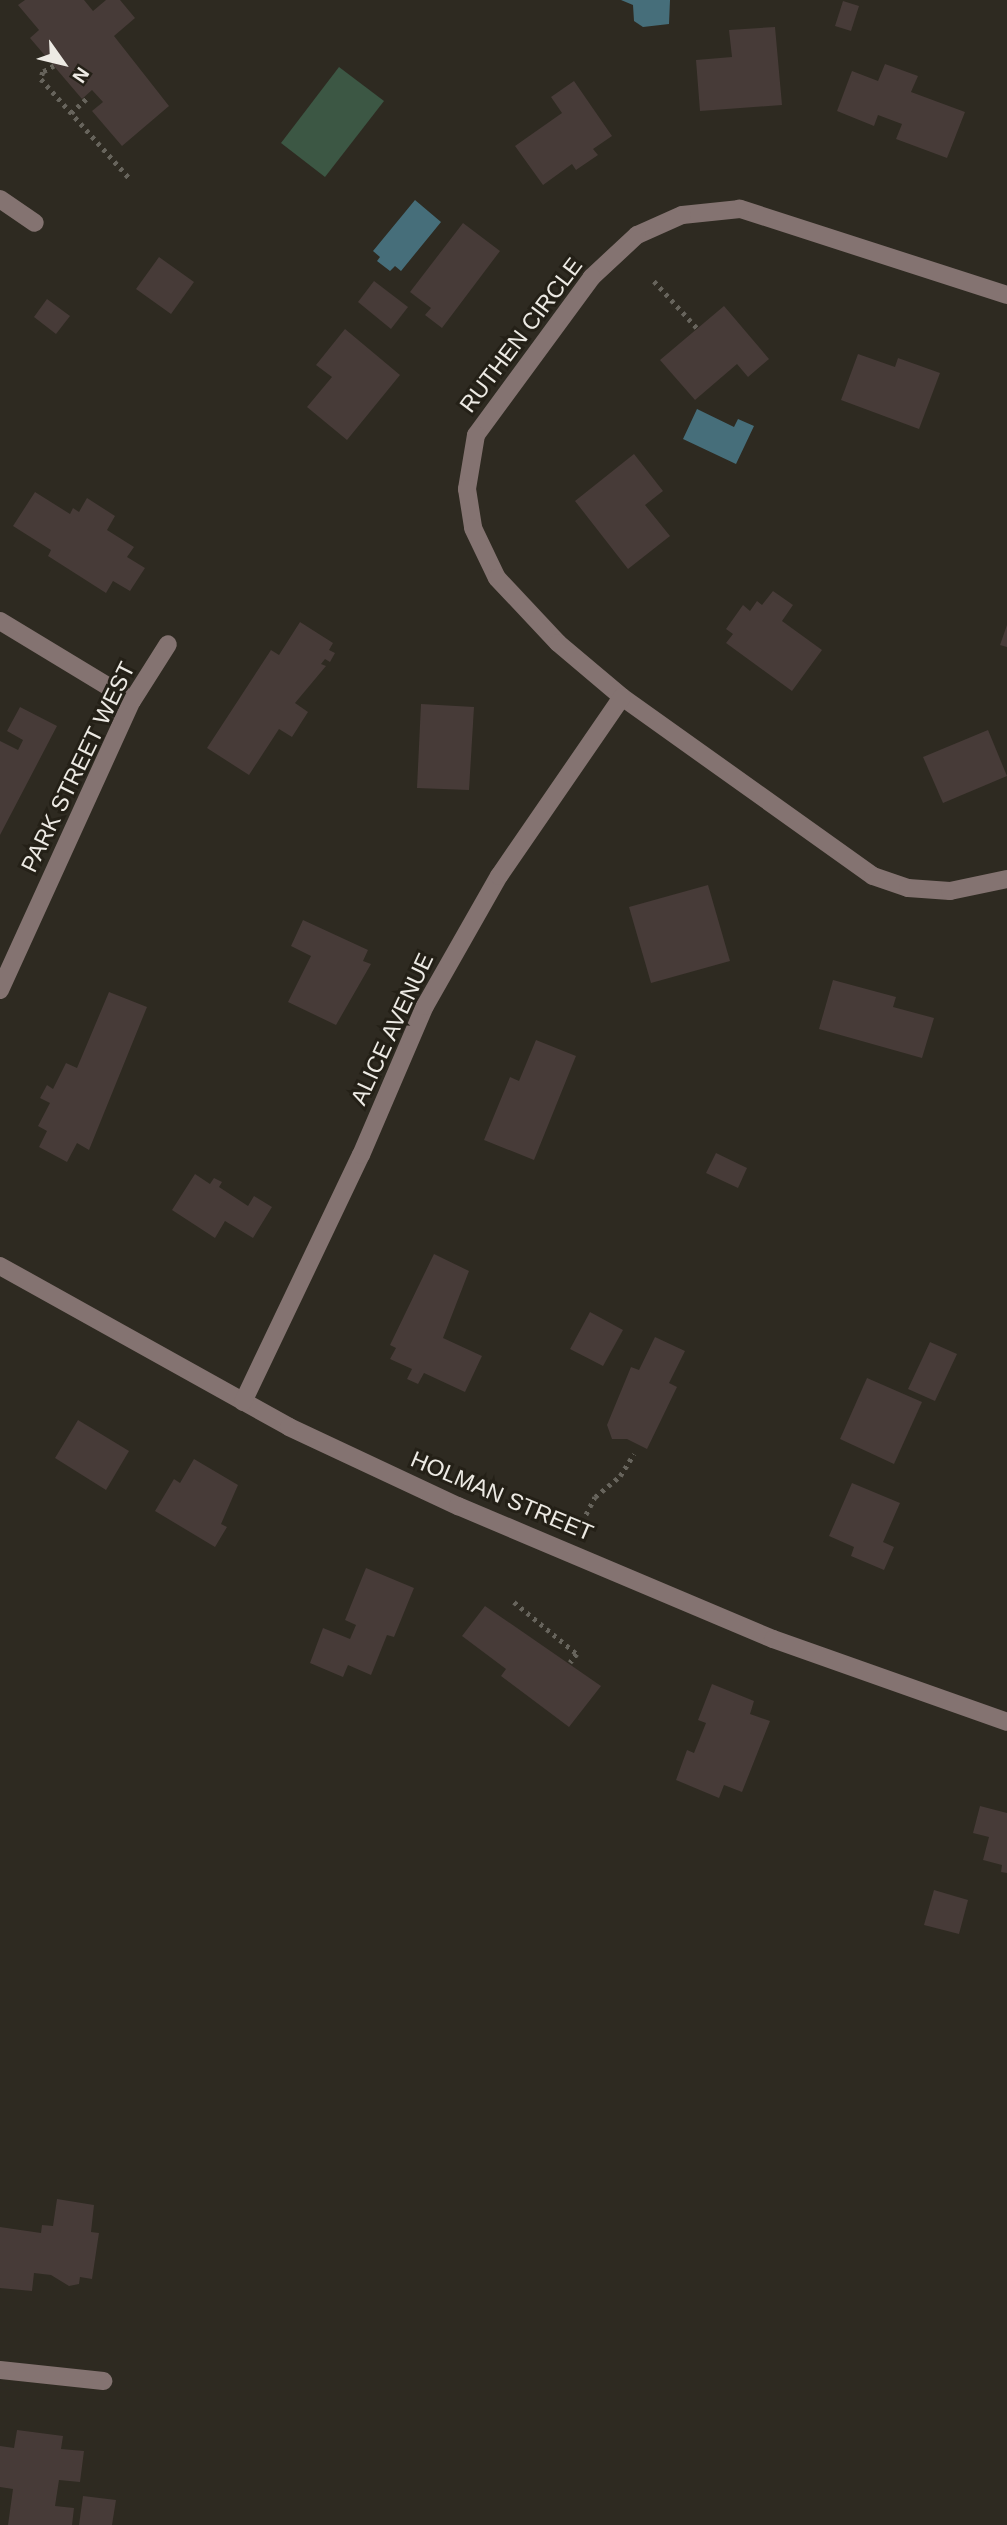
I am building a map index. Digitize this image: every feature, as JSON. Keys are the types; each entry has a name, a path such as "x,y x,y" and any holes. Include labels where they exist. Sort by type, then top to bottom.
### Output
{"street":[{"path":"0,199 35,223"},
{"name":"RUTHEN CIRCLE","path":"1007,295 740,209 682,215 637,235 592,277 477,435 467,489 472,528 497,578 558,643 622,697 873,876 908,888 950,891 1007,879"},
{"path":"0,621 132,701"},
{"name":"PARK STREET WEST","path":"0,990 132,701 168,644"},
{"name":"ALICE AVENUE","path":"243,1402 361,1155 425,1006 499,876 622,697"},
{"name":"HOLMAN STREET","path":"0,1266 243,1402 458,1506 773,1639 1007,1722"},
{"path":"0,2370 103,2381"}],"path":[{"path":"54,66 43,72 41,79 130,180"},
{"path":"71,113 86,99"},
{"path":"654,281 697,328"},
{"path":"582,1522 595,1497 620,1476 634,1454"},
{"path":"514,1602 577,1654 570,1663"}],"green space":[{"path":"339,67 384,101 325,177 281,143"}],"water":[{"path":"621,0 670,0 669,24 643,27 634,21 633,5"},
{"path":"415,200 441,222 401,271 395,266 390,271 377,261 380,257 373,251"},
{"path":"697,409 734,427 738,419 754,426 736,464 683,439"}],"building":[{"path":"25,0 84,0 93,11 106,0 120,0 135,18 114,36 169,106 122,146 92,111 103,102 92,90 82,99 30,38 39,30 18,5"},
{"path":"843,1 859,6 851,31 835,26"},
{"path":"775,27 782,105 700,111 696,60 732,57 729,30"},
{"path":"885,64 918,76 911,92 965,112 947,158 896,139 902,124 878,115 874,126 837,111 852,71 878,81"},
{"path":"574,81 612,136 593,149 598,155 576,170 572,164 543,185 515,146 562,113 551,97"},
{"path":"463,223 500,251 442,328 425,315 431,308 410,292"},
{"path":"159,257 194,282 171,314 136,289"},
{"path":"374,281 408,307 391,329 358,302"},
{"path":"47,299 70,316 56,334 34,317"},
{"path":"724,306 769,359 748,377 737,364 695,400 660,360"},
{"path":"345,329 400,375 347,440 307,407 332,377 316,365"},
{"path":"858,354 895,367 898,358 940,373 919,429 841,400"},
{"path":"634,454 663,491 645,505 670,536 628,569 575,501"},
{"path":"35,492 70,514 73,508 79,512 87,498 115,516 107,530 134,547 127,557 145,568 130,591 113,581 106,593 48,556 51,550 13,526"},
{"path":"773,591 793,605 782,621 822,650 792,691 726,643 733,634 726,629 743,605 750,611 757,601 762,605"},
{"path":"300,622 333,643 329,650 335,653 330,662 325,659 321,664 326,666 295,703 308,712 292,737 279,729 249,775 207,748 271,650 279,655"},
{"path":"1007,625 1007,647 1000,645"},
{"path":"421,704 474,707 469,790 417,788"},
{"path":"20,707 57,726 0,835 0,741 18,750 23,740 7,731"},
{"path":"988,730 1007,776 943,803 923,757"},
{"path":"708,885 730,961 651,983 629,907"},
{"path":"303,920 368,950 363,961 371,964 336,1025 288,1002 311,956 291,946"},
{"path":"833,980 896,997 893,1007 934,1018 922,1058 819,1029"},
{"path":"109,992 147,1007 89,1150 77,1143 67,1162 39,1147 47,1131 38,1126 50,1103 40,1098 47,1085 53,1089 66,1063 77,1068"},
{"path":"536,1040 576,1056 534,1160 484,1140 510,1077 519,1081"},
{"path":"716,1153 747,1168 738,1188 706,1173"},
{"path":"195,1174 210,1184 214,1178 222,1182 219,1187 248,1206 254,1196 272,1207 253,1238 225,1221 215,1238 172,1210"},
{"path":"434,1254 469,1271 443,1338 482,1356 465,1392 424,1373 418,1384 407,1379 412,1369 390,1359 396,1348 390,1345"},
{"path":"590,1312 623,1330 603,1366 570,1349"},
{"path":"655,1337 685,1351 669,1383 677,1387 647,1449 627,1439 612,1439 607,1425 631,1367 639,1370"},
{"path":"930,1342 957,1354 935,1401 908,1389"},
{"path":"867,1378 922,1402 894,1464 840,1439"},
{"path":"78,1420 129,1451 106,1490 55,1458"},
{"path":"194,1459 238,1485 221,1524 227,1527 215,1547 155,1511 174,1479 180,1483"},
{"path":"852,1483 900,1503 883,1542 894,1547 884,1570 851,1556 854,1547 829,1536"},
{"path":"366,1568 414,1588 394,1637 387,1635 371,1675 348,1665 343,1677 310,1663 323,1628 350,1639 356,1625 345,1620"},
{"path":"485,1606 601,1686 569,1727 501,1676 506,1669 462,1636"},
{"path":"712,1684 754,1701 750,1714 770,1721 742,1792 724,1785 719,1798 676,1780 687,1750 694,1753 706,1723 698,1720"},
{"path":"980,1806 1007,1813 1007,1873 1001,1872 1002,1865 983,1860 989,1837 973,1833"},
{"path":"934,1890 968,1900 959,1934 924,1925"},
{"path":"57,2199 94,2205 91,2232 99,2233 92,2279 80,2277 79,2284 69,2286 51,2275 34,2273 32,2291 0,2288 0,2227 41,2233 42,2225 53,2226"},
{"path":"17,2430 63,2436 61,2449 84,2451 80,2482 59,2480 55,2506 74,2508 72,2525 8,2525 13,2489 0,2487 0,2446 14,2448"},
{"path":"83,2496 116,2500 112,2525 79,2525"}]}
